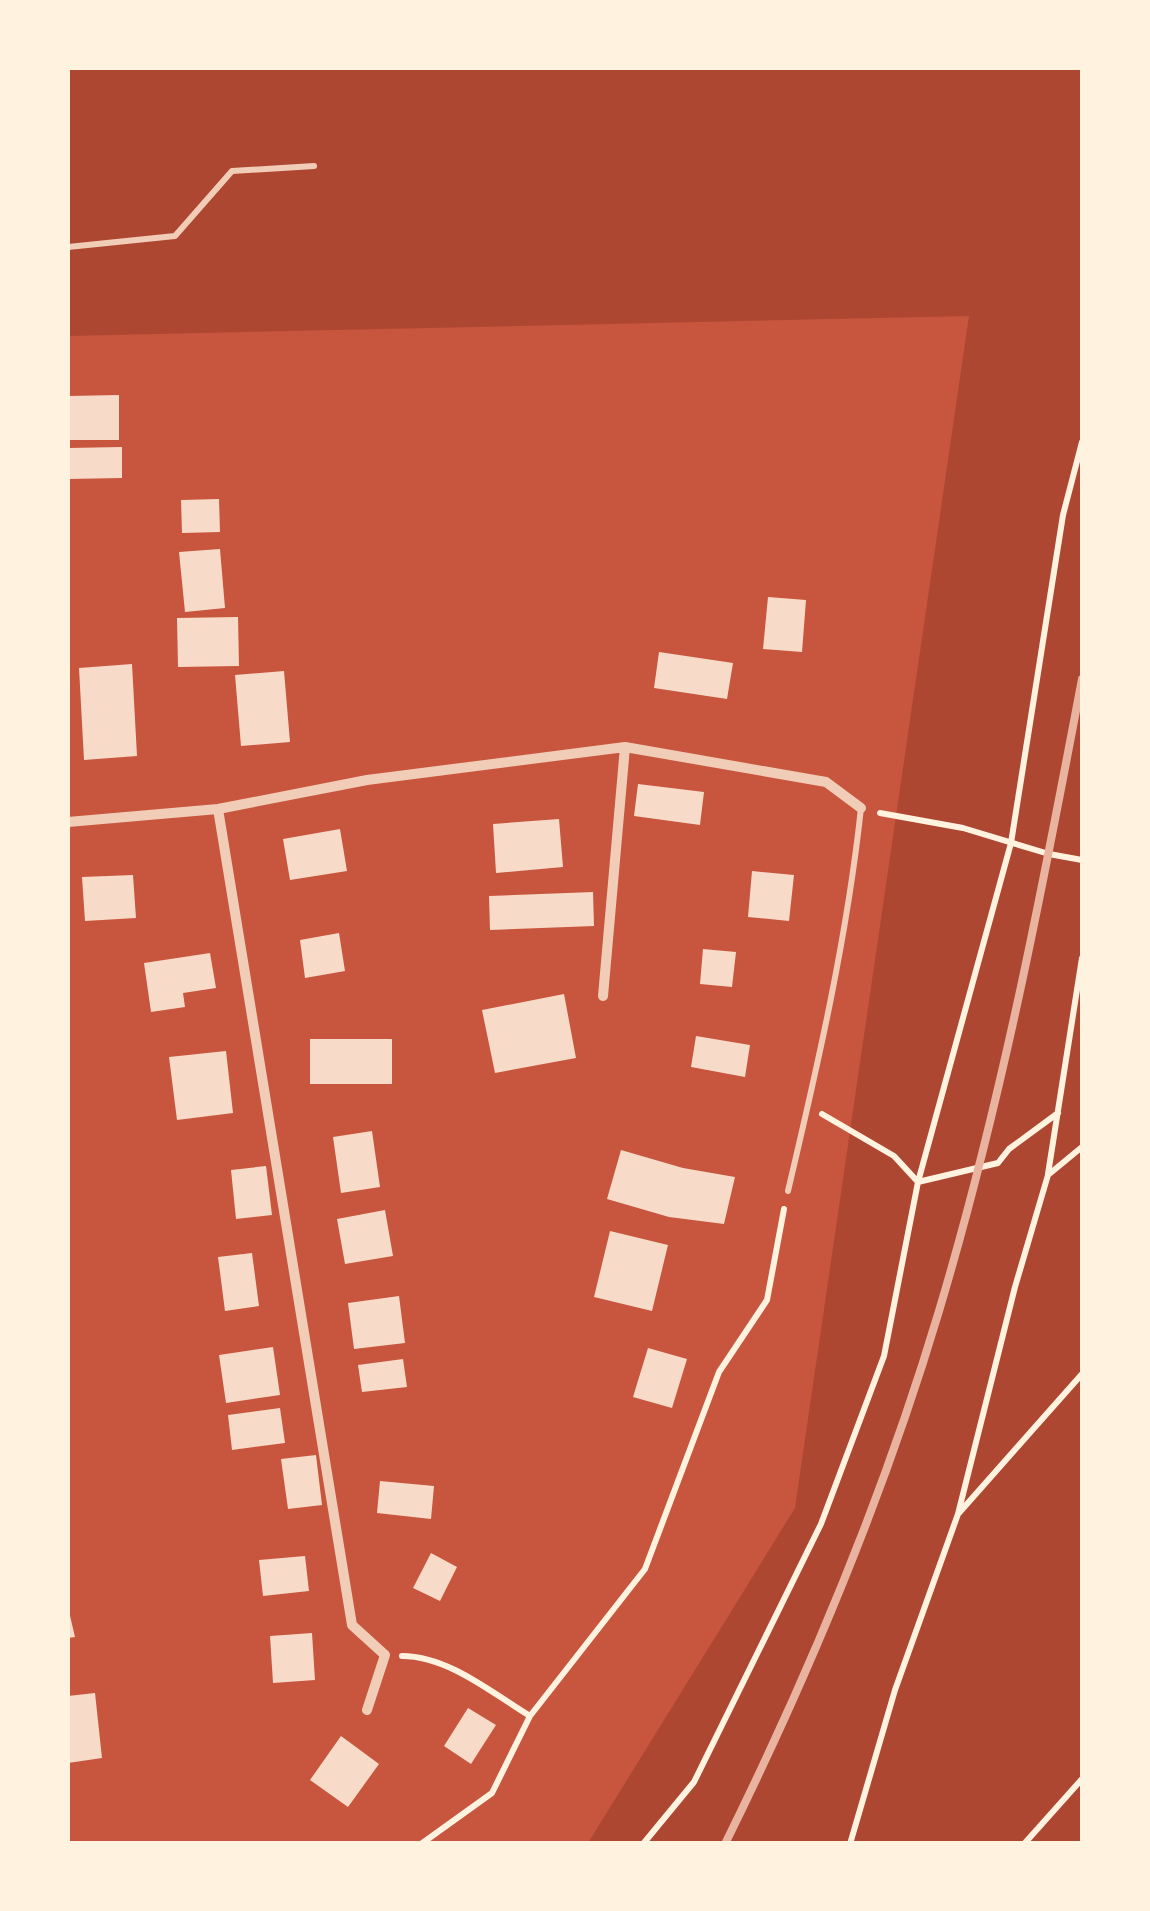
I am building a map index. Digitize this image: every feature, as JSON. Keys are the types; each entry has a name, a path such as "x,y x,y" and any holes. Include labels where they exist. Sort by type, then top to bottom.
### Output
{"street":[{"path":"603,996 624,748"},
{"path":"68,822 218,808 367,780 624,748 826,782 861,808"},
{"path":"218,808 352,1625 386,1655 367,1710"}],"lane":[{"path":"68,247 175,236 232,170 314,166"},
{"path":"788,1191 854,878 861,808"}],"path":[{"path":"643,1844 694,1782 822,1524 884,1356 918,1182 1011,843 1064,514 1082,442"},
{"path":"861,808 963,828 1082,860"},
{"path":"850,1844 895,1690 958,1514 1015,1287 1048,1175 1082,958"},
{"path":"808,1106 894,1156 918,1182"},
{"path":"918,1182 998,1163 1009,1149 1058,1113"},
{"path":"1048,1175 1082,1147"},
{"path":"421,1844 492,1793 530,1716 645,1569 719,1372 767,1300 788,1191"},
{"path":"958,1514 1082,1374"},
{"path":"386,1655 414,1656 456,1671 530,1716"},
{"path":"1024,1844 1082,1780"}],"shaded area":[{"path":"68,68 1082,68 1082,1843 588,1843 795,1508 969,316 68,336"}],"building":[{"path":"119,395 119,440 68,440 68,396"},
{"path":"122,447 122,478 68,479 68,448"},
{"path":"219,499 220,532 182,533 181,500"},
{"path":"220,549 225,608 185,612 179,552"},
{"path":"768,597 806,600 802,652 763,649"},
{"path":"238,617 239,666 178,667 177,618"},
{"path":"659,652 733,663 727,699 654,688"},
{"path":"132,664 137,756 84,760 79,668"},
{"path":"284,671 290,742 241,746 235,675"},
{"path":"638,784 704,792 700,825 634,816"},
{"path":"559,819 563,867 496,873 493,824"},
{"path":"340,829 347,871 290,880 283,839"},
{"path":"752,871 794,875 789,921 748,917"},
{"path":"133,875 136,918 85,921 82,877"},
{"path":"593,892 594,926 490,930 489,896"},
{"path":"339,933 345,971 305,978 300,940"},
{"path":"703,949 736,952 732,987 700,984"},
{"path":"210,953 216,988 183,993 185,1007 151,1012 144,963"},
{"path":"564,994 576,1058 495,1073 482,1010"},
{"path":"696,1036 750,1045 745,1077 691,1067"},
{"path":"310,1039 392,1039 392,1084 310,1084"},
{"path":"226,1051 233,1113 177,1120 169,1057"},
{"path":"372,1131 380,1187 341,1193 333,1137"},
{"path":"621,1150 683,1168 735,1177 724,1224 669,1217 607,1199"},
{"path":"266,1166 272,1215 236,1219 231,1170"},
{"path":"385,1210 393,1256 345,1264 337,1219"},
{"path":"610,1231 668,1245 652,1311 594,1297"},
{"path":"252,1253 259,1306 225,1311 218,1257"},
{"path":"399,1296 405,1343 354,1349 348,1303"},
{"path":"273,1347 280,1395 226,1403 219,1355"},
{"path":"648,1348 687,1359 672,1408 633,1397"},
{"path":"403,1359 407,1387 362,1392 358,1365"},
{"path":"280,1408 285,1443 232,1450 228,1415"},
{"path":"316,1455 322,1505 288,1509 281,1459"},
{"path":"380,1481 434,1486 431,1519 377,1513"},
{"path":"431,1553 457,1567 440,1601 413,1588"},
{"path":"305,1556 309,1591 263,1596 259,1560"},
{"path":"68,1607 75,1637 68,1638"},
{"path":"312,1633 315,1680 273,1683 270,1636"},
{"path":"95,1693 102,1758 68,1763 68,1696"},
{"path":"468,1708 496,1725 471,1764 444,1746"},
{"path":"341,1736 379,1764 348,1807 310,1780"}],"railway":[{"path":"725,1844 787,1714 843,1582 918,1380 1001,1076 1082,679"}]}
